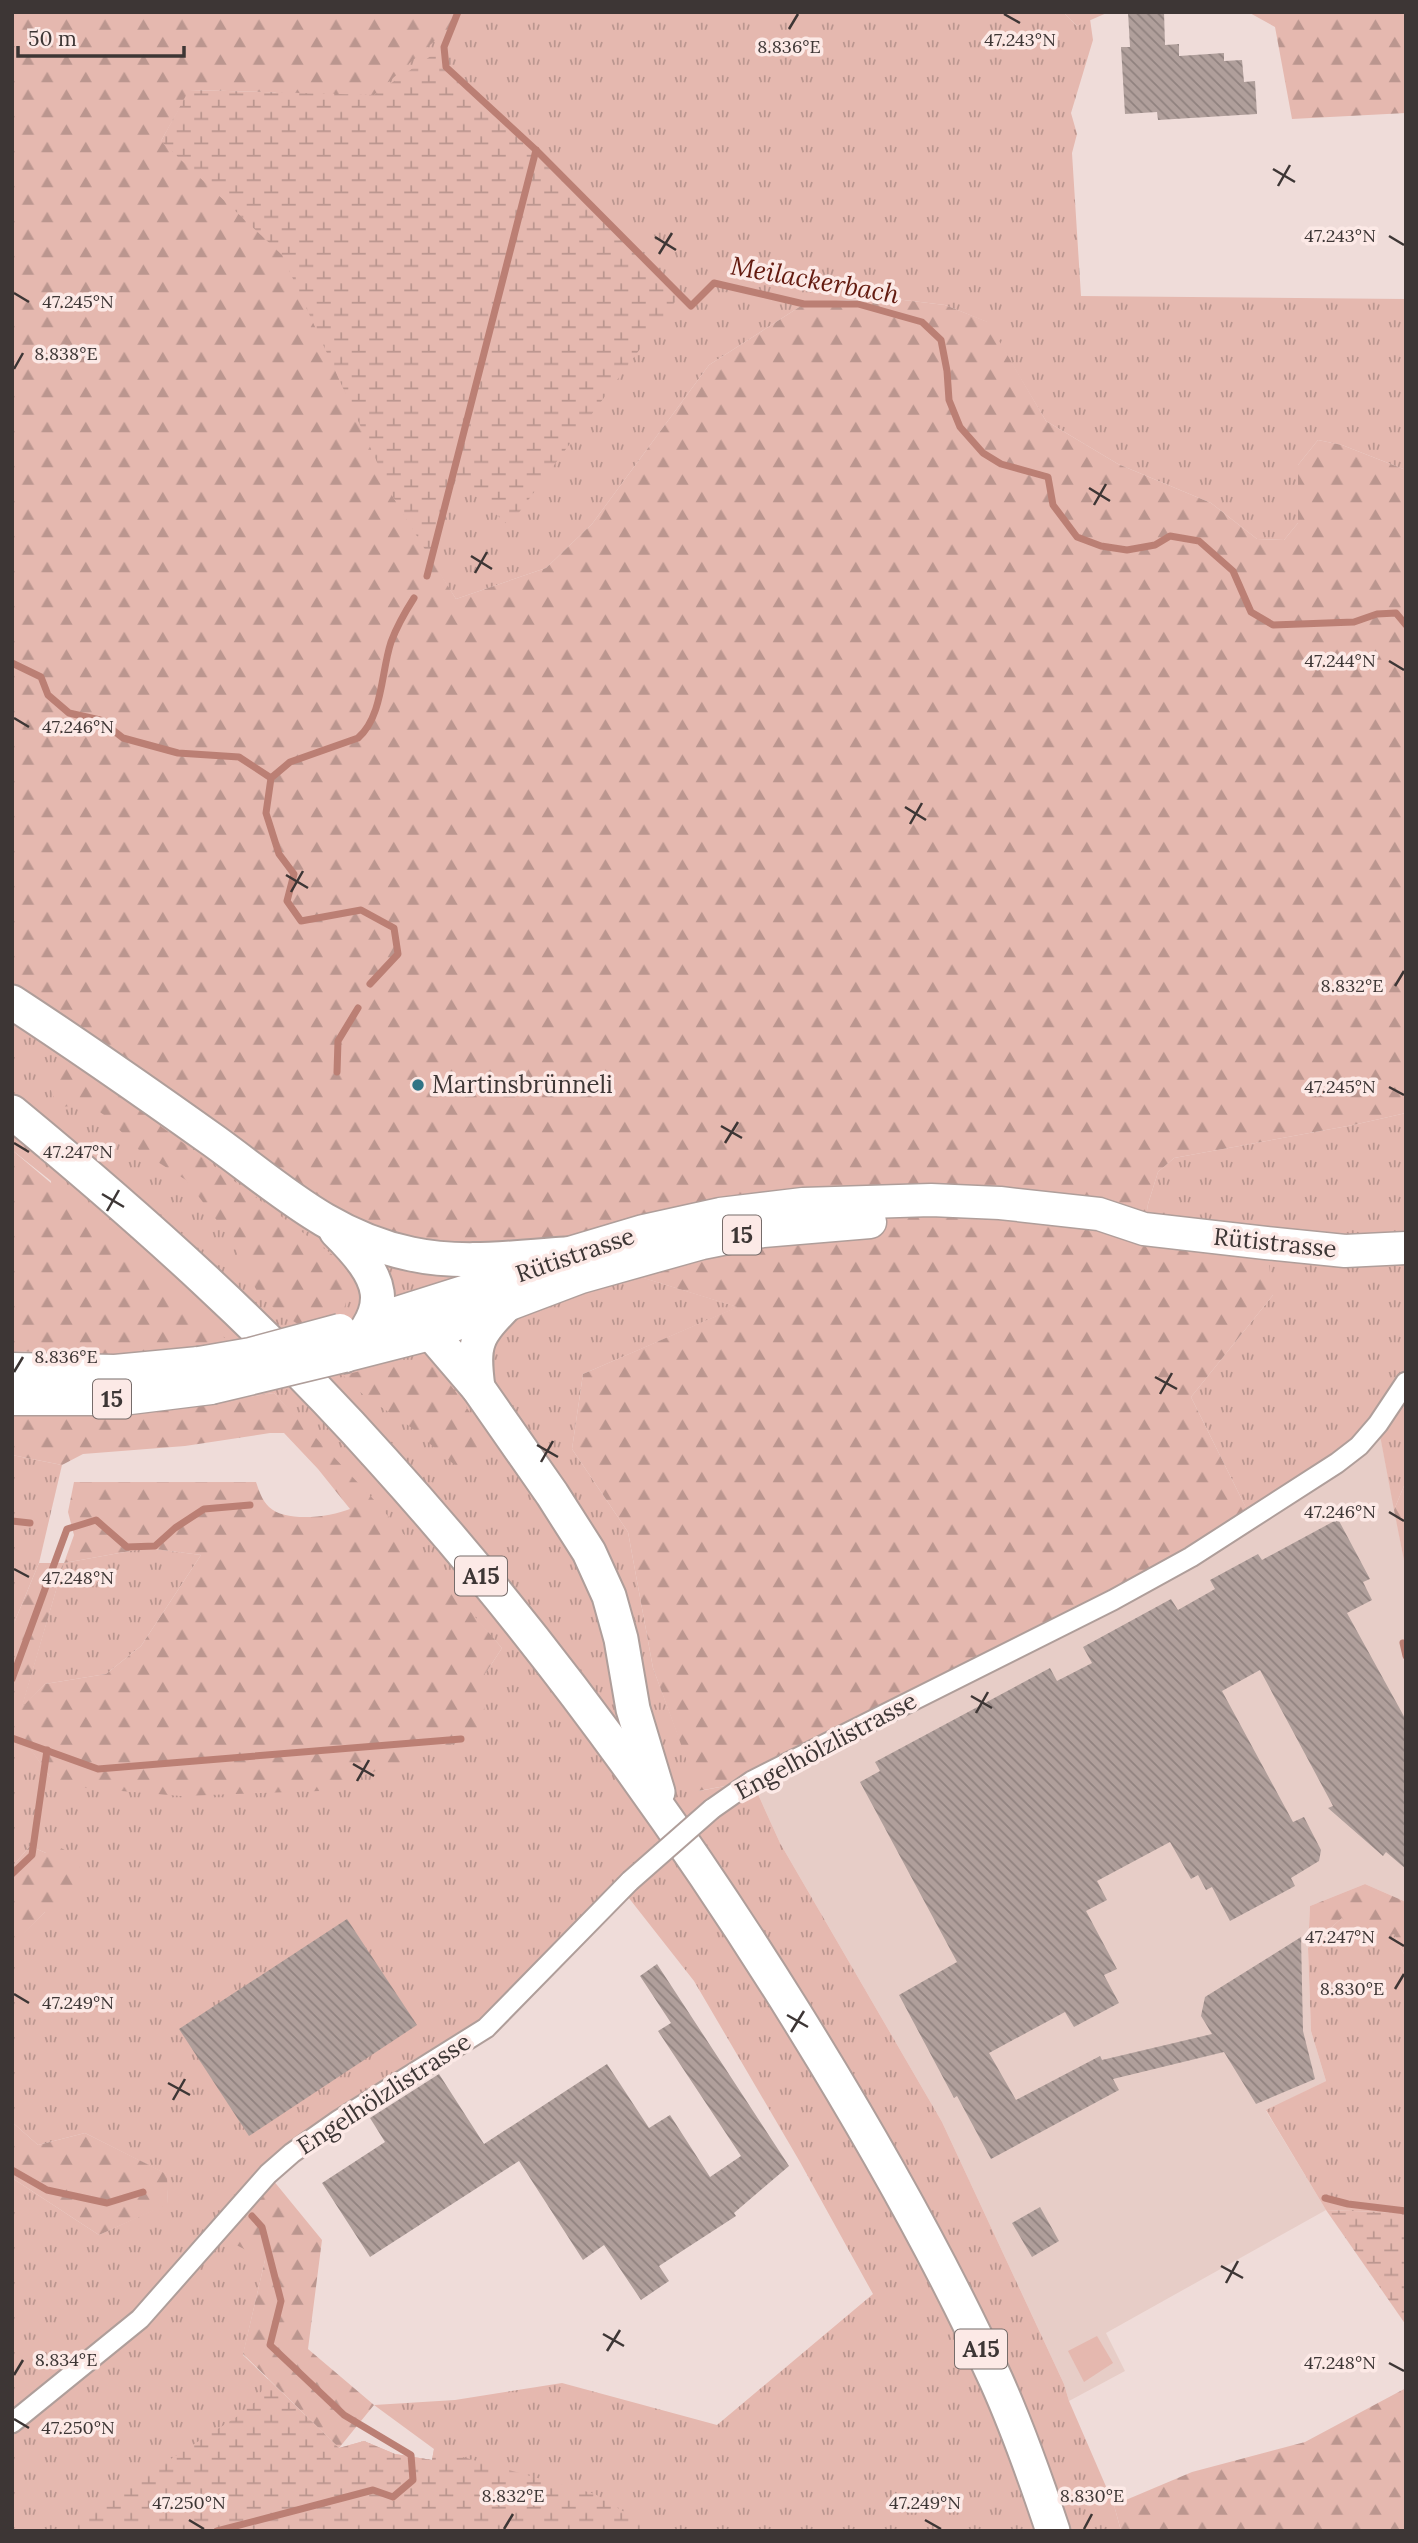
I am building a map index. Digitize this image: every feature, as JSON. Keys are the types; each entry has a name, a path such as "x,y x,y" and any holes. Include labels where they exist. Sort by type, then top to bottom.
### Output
{"highway":[{"path":"12,1002 107,1066 328,1224 356,1251 374,1279 387,1317 430,1334 478,1388 552,1494 599,1570 621,1639 635,1718 666,1818"},
{"name":"A15","path":"12,1112 144,1222 233,1307 381,1458 442,1527 551,1662 666,1818 752,1944 927,2240 998,2385 1053,2531"},
{"path":"12,1126 44,1138"},
{"path":"328,1224 387,1248 414,1255 491,1258 566,1254"},
{"path":"478,1388 474,1356 477,1342 487,1326 509,1303"},
{"path":"348,1347 387,1317"}],"main road":[{"name":"Rütistrasse","path":"387,1317 514,1276 566,1254 643,1231 720,1214 803,1204 931,1199 1000,1203 1099,1214 1144,1229 1345,1251 1406,1248"},
{"name":"Rütistrasse","path":"12,1399 122,1399 205,1376 251,1354 348,1347 430,1334 509,1303 639,1259 763,1231 877,1221 997,1225 1097,1235 1144,1229"},
{"name":"Rütistrasse","path":"12,1369 205,1376"}],"street":[{"name":"Engelhölzlistrasse","path":"12,2423 140,2319 268,2174 339,2120 486,2028 630,1881 712,1809 752,1781 1113,1600 1252,1520 1337,1464 1359,1446 1378,1424 1406,1382"}],"shaded area":[{"path":"1378,1424 1406,1571 1406,1902 1365,1884 1310,1906 1308,1948 1311,2031 1326,2081 1266,2111 1326,2210 1106,2333 1125,2371 1069,2401 1064,2384 942,2122 780,1843 752,1781"}],"green space":[{"path":"12,12 467,12 374,95 190,90 161,141 283,255 393,497 456,599 546,568 592,524 709,365 804,304 858,304 879,297 945,305 988,322 1046,421 1118,464 1211,503 1257,539 1284,540 1298,523 1298,465 1318,440 1342,445 1406,470 1406,1113 1174,1158 1158,1172 1144,1229 1266,1243 1273,1295 1191,1397 1252,1520 752,1781 698,1791 653,1668 628,1532 572,1449 583,1374 737,1307 566,1254 388,1248 12,1002"},
{"path":"467,12 1063,12 1077,26 1090,19 1093,40 1071,113 1077,134 1072,153 1081,296 1406,299 1406,470 1342,445 1318,440 1298,465 1298,523 1284,540 1257,539 1211,503 1118,464 1046,421 987,322 945,305 879,297 804,304 709,365 592,524 546,568 456,599 161,141"},
{"path":"1063,12 1109,12 1077,26"},
{"path":"1248,12 1406,12 1406,113 1292,119 1275,27"},
{"path":"444,47 446,67 536,150 680,295 509,526 453,475 429,556 393,497 282,255 161,141 189,90 374,95"},
{"path":"12,1002 566,1254 738,1307 583,1374 572,1449 628,1532 653,1668 699,1791 752,1781 780,1843 942,2122 1064,2384 1114,2505 1121,2531 12,2531 12,2178 99,2235 168,2203 166,2174 85,2133 38,2145 12,2122 12,1938 17,1940 45,1912 46,1853 30,1846 12,1867 12,1743 24,1739 50,1777 485,1674 502,1648 274,1393 228,1400 12,1412 12,1351 56,1354 51,1181 12,1150","holes":["621,1888 694,1981 800,2162 873,2294 717,2425 562,2383 455,2400 374,2405 434,2449 432,2460 395,2454 364,2441 339,2448 243,2355 265,2260 268,2174 486,2028"]},
{"path":"71,1059 342,1262 349,1279 344,1309 332,1317 298,1324 278,1312 258,1293 228,1235 186,1180 139,1150 107,1117 78,1097 71,1106 60,1107 51,1090 51,1072 57,1060"},
{"path":"1406,1113 1406,1481 1394,1510 1378,1425 1252,1520 1191,1397 1273,1295 1144,1229 1158,1172 1174,1158"},
{"path":"12,1150 129,1249 230,1343 154,1357 12,1351"},
{"path":"410,1360 437,1369 471,1413 485,1438 485,1449 478,1465 465,1468 456,1466 411,1427 361,1393 343,1375"},
{"path":"274,1393 375,1501 502,1648 485,1674 484,1733 319,1791 181,1796 86,1788 50,1777 24,1740 12,1743 12,1628 39,1563 64,1563 74,1535 68,1512 74,1482 256,1482 269,1507 286,1515 320,1516 350,1509 284,1433 185,1446 83,1454 62,1465 12,1455 12,1412 228,1400","holes":["147,1548 201,1555 141,1646 106,1674 45,1684 22,1707 64,1563"]},
{"path":"12,1455 62,1465 39,1563 12,1628"},
{"path":"1406,1481 1406,1571 1394,1510"},
{"path":"147,1548 201,1555 141,1646 106,1674 45,1684 21,1709 64,1563"},
{"path":"30,1846 46,1853 61,1848 78,1857 82,1883 56,1911 45,1912 17,1941 12,1938 12,1867"},
{"path":"1365,1884 1406,1902 1406,1958 1394,1934 1365,1943 1342,1918 1308,1948 1310,1906"},
{"path":"1342,1918 1394,1934 1406,1958 1406,2213 1326,2210 1266,2110 1326,2081 1311,2031 1308,1948"},
{"path":"12,2122 38,2145 85,2133 167,2174 168,2204 99,2235 12,2178"},
{"path":"268,2174 322,2240 308,2349 374,2405 339,2448 243,2354 265,2260 217,2235"},
{"path":"1326,2210 1406,2213 1406,2325"},
{"path":"1097,2336 1113,2363 1084,2382 1068,2351"},
{"path":"268,2379 339,2448 364,2441 395,2454 432,2460 434,2449 595,2494 655,2531 58,2531 238,2416 256,2401"},
{"path":"1406,2388 1406,2531 1121,2531 1114,2505 1192,2472 1305,2442"}],"building":[{"path":"1128,12 1164,12 1165,45 1179,44 1179,56 1224,53 1224,61 1242,60 1244,82 1255,81 1257,114 1158,120 1157,112 1125,114 1121,47 1130,47"},
{"path":"1338,1519 1370,1579 1363,1582 1372,1600 1347,1613 1406,1720 1406,1869 1386,1852 1383,1856 1328,1808 1333,1806 1260,1670 1222,1691 1293,1822 1304,1817 1321,1850 1319,1861 1291,1878 1295,1886 1230,1921 1212,1887 1206,1890 1198,1875 1191,1879 1170,1842 1097,1881 1107,1900 1086,1911 1117,1969 1104,1975 1119,2003 1074,2027 1065,2012 989,2053 1016,2100 1100,2056 1102,2060 1212,2034 1201,2016 1205,1997 1301,1937 1303,2031 1315,2079 1256,2104 1224,2052 1113,2079 1119,2090 991,2159 957,2096 954,2098 899,1995 957,1962 860,1782 880,1771 875,1762 1050,1668 1057,1681 1092,1663 1083,1647 1171,1599 1178,1610 1215,1589 1210,1580 1258,1554 1262,1560"},
{"path":"347,1919 417,2025 249,2136 179,2029"},
{"path":"657,1964 789,2166 734,2213 736,2216 659,2266 669,2281 641,2300 604,2245 583,2260 519,2161 370,2257 322,2183 385,2142 370,2118 439,2074 484,2144 607,2064 649,2128 670,2115 710,2177 741,2156 658,2031 671,2023 640,1976"},
{"path":"1040,2207 1059,2241 1032,2257 1012,2223"}],"waterway":[{"name":"Meilackerbach","path":"458,12 444,47 446,67 536,150 691,306 714,283 804,304 858,304 922,322 941,340 949,400 960,427 983,453 1001,464 1048,477 1053,505 1077,537 1101,546 1127,550 1155,545 1170,536 1199,541 1233,571 1251,612 1273,625 1354,622 1377,614 1396,613 1406,625"},
{"path":"427,576 536,150"},
{"path":"370,984 398,954 394,928 361,910 301,921 287,901 294,874 279,854 266,813 271,778 290,762 358,738 366,729 377,706 391,642 414,598"},
{"path":"12,663 41,677 48,695 69,713 100,720 123,738 178,753 239,757 271,778"},
{"path":"337,1072 338,1041 358,1008"},
{"path":"12,1679 67,1529 96,1520 127,1547 155,1546 175,1528 204,1509 250,1505"},
{"path":"12,1521 30,1523"},
{"path":"1403,1643 1406,1656"},
{"path":"12,1738 98,1769 461,1739"},
{"path":"12,1874 32,1855 47,1750"},
{"path":"12,2170 47,2190 107,2203 143,2192"},
{"path":"1325,2198 1348,2204 1406,2211"},
{"path":"217,2531 373,2490 393,2497 413,2480 411,2455 344,2415 270,2345 281,2301 262,2227 252,2216"}],"place":[{"name":"Martinsbrünneli","path":"418,1085"}]}
